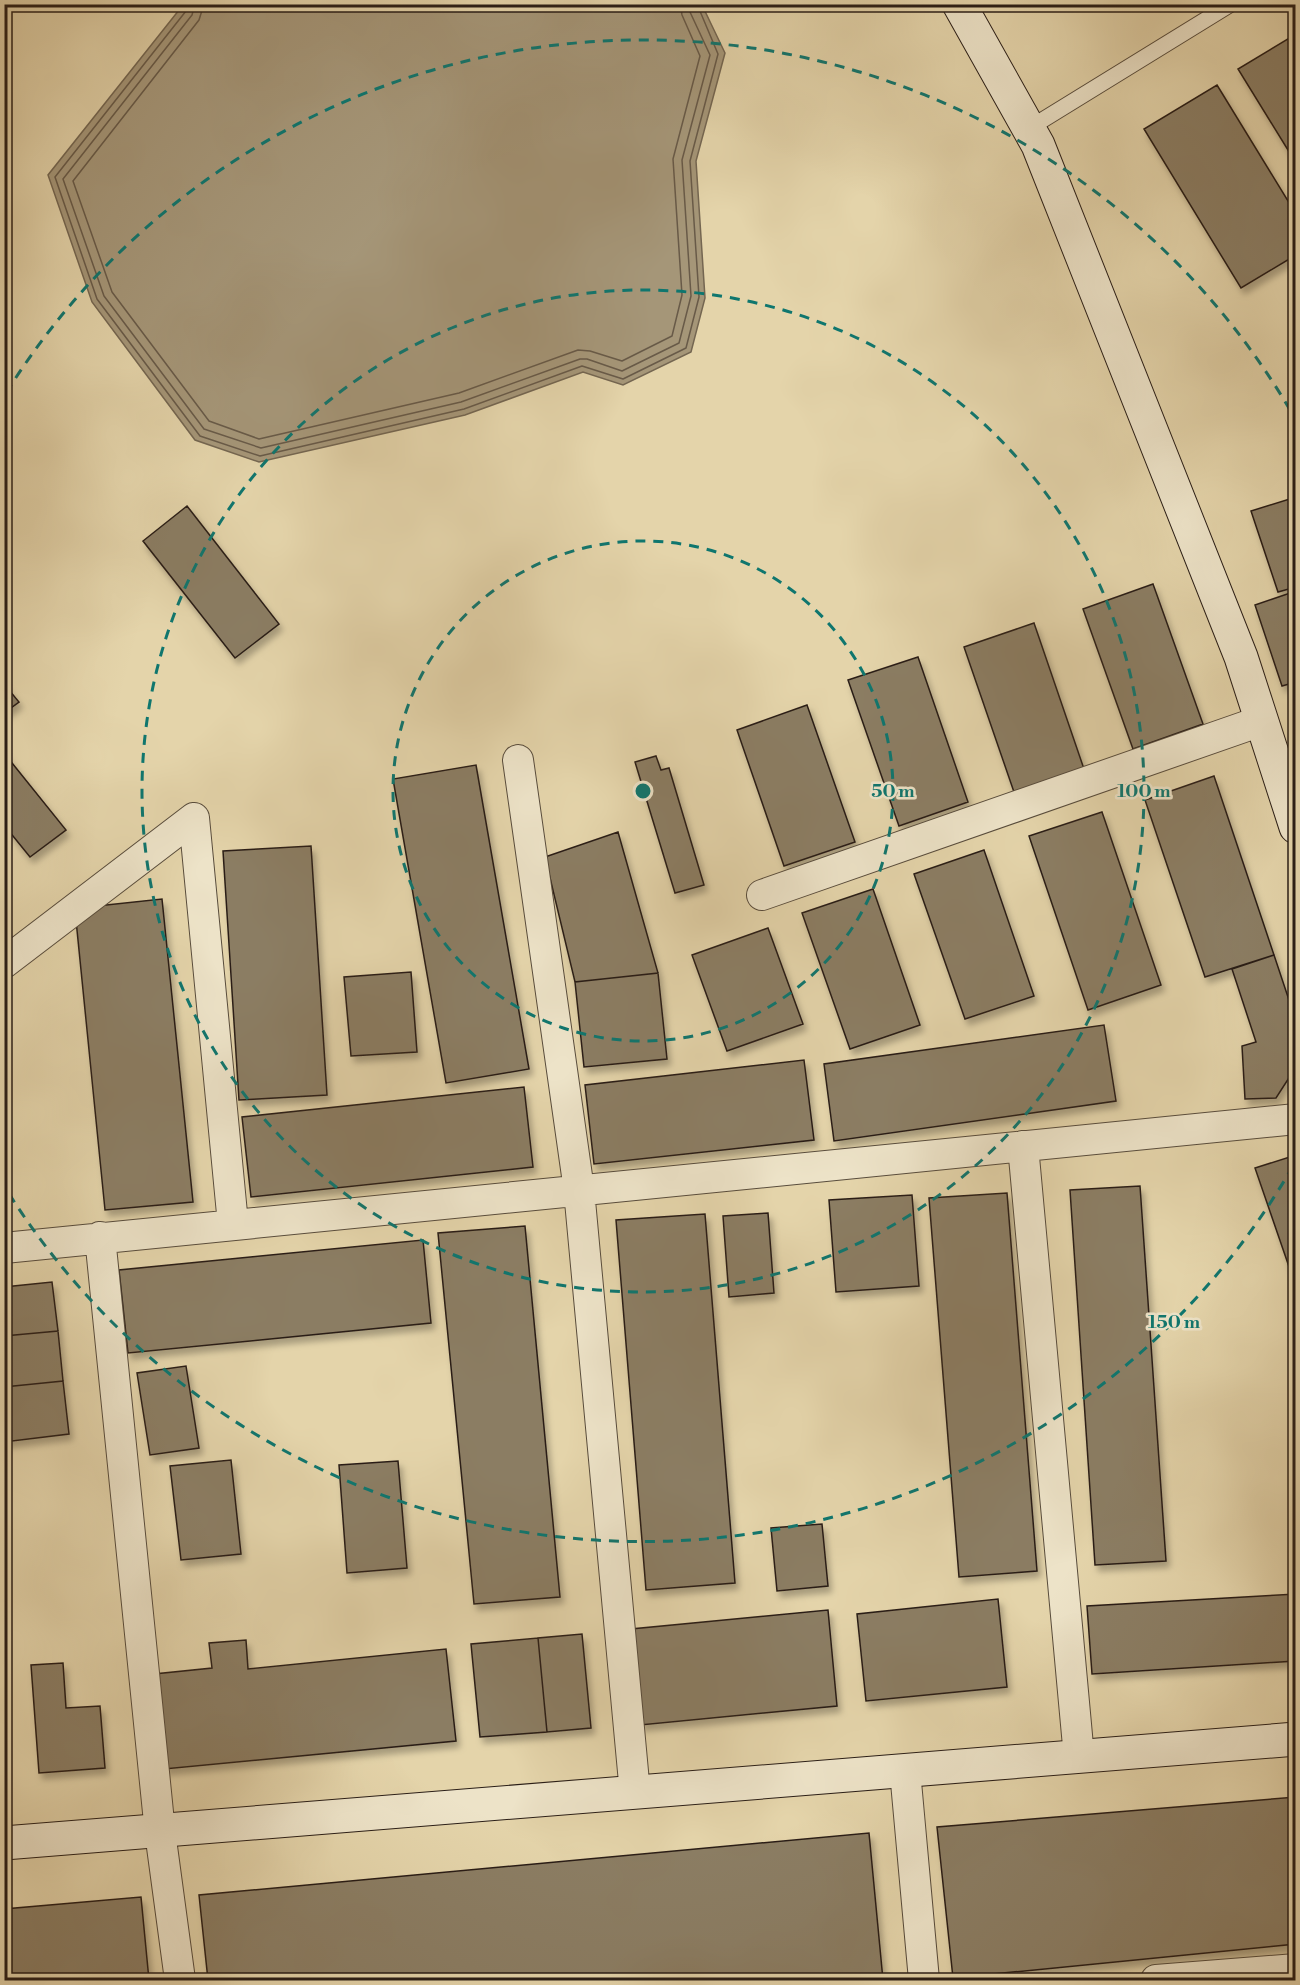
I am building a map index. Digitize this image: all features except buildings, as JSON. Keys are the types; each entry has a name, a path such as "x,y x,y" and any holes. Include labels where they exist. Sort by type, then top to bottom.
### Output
{"main road":[{"path":"958,4 1038,146 1232,635 1296,827"},
{"path":"4,1843 1296,1739"}],"street":[{"path":"762,895 1261,720"},
{"path":"518,760 579,1190 635,1793"},
{"path":"4,963 194,818 233,1224"},
{"path":"4,1248 1296,1119"},
{"path":"1023,1146 1079,1756"},
{"path":"100,1237 160,1832 180,1980"},
{"path":"905,1771 924,1980"},
{"path":"1156,1980 1296,1969"}],"lane":[{"path":"1028,129 1231,4"}],"water":[{"path":"183,5 702,5 725,53 696,161 705,298 691,352 623,385 583,372 465,415 259,462 195,440 92,302 48,175"}]}
